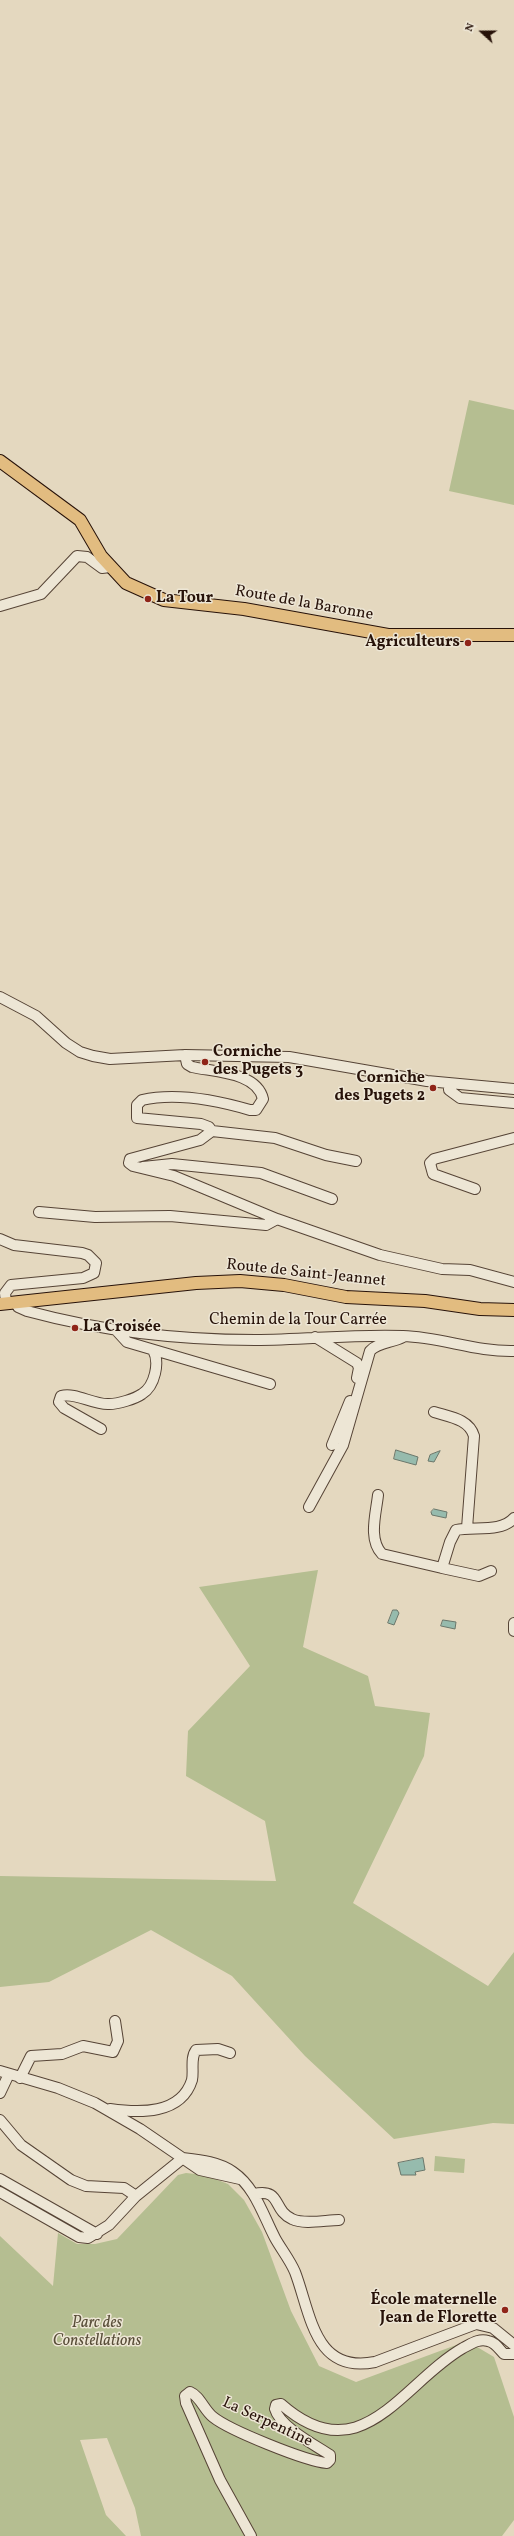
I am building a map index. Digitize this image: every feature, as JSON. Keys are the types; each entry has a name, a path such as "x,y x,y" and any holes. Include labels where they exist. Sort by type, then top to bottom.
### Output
{"main road":[{"name":"Route de la Baronne","path":"0,461 80,520 110,567 126,583 144,592 180,603 237,608 388,635 514,635"},
{"name":"Route de Saint-Jeannet","path":"7,1303 196,1283 240,1281 284,1285 346,1297 425,1301 480,1309 514,1310"}],"street":[{"path":"0,606 41,594 77,556 87,557 102,568 110,567"},
{"path":"0,996 36,1016 66,1043 80,1052 110,1059 185,1055 289,1057 382,1075 514,1089"},
{"path":"185,1055 187,1064 192,1067 235,1076 256,1085 263,1099 260,1106 256,1110 250,1110 223,1102 164,1096 142,1100 137,1105 137,1118 201,1124 209,1127 212,1131 275,1138 337,1158 356,1161"},
{"path":"449,1083 450,1090 460,1098 514,1103"},
{"path":"212,1131 200,1140 130,1159 129,1163 139,1168 174,1176 277,1219 402,1260 442,1269 470,1270 514,1282"},
{"path":"475,1189 434,1174 430,1163 434,1159 514,1138"},
{"path":"139,1168 172,1164 261,1173 332,1199"},
{"path":"40,1212 95,1217 170,1216 266,1225 277,1219"},
{"path":"0,1239 14,1245 82,1253 88,1255 96,1263 94,1272 82,1278 12,1285 5,1292 7,1303"},
{"name":"Chemin de la Tour Carrée","path":"7,1303 27,1311 90,1327 116,1330 231,1339 404,1336 478,1349 514,1351"},
{"path":"116,1330 127,1342 270,1384"},
{"path":"309,1507 343,1445 370,1351 375,1345 394,1342 404,1336"},
{"path":"315,1337 357,1363 359,1368 355,1388 332,1445"},
{"path":"101,1429 64,1408 59,1402 62,1396 68,1394 97,1404 112,1404 142,1395 148,1389 155,1373 158,1358 153,1350"},
{"path":"434,1412 465,1422 472,1428 474,1436 467,1528"},
{"path":"378,1495 374,1538 376,1548 382,1554 479,1576 490,1571"},
{"path":"442,1568 450,1542 456,1530 467,1528 498,1527 510,1523 514,1518"},
{"path":"514,1623 514,1631"},
{"path":"20,2078 31,2056 62,2054 83,2046 112,2052 118,2041 115,2021"},
{"path":"106,2109 142,2111 166,2107 184,2094 192,2079 193,2054 196,2050 218,2049 230,2054"},
{"path":"0,2093 4,2072 20,2078 58,2088 106,2109 140,2129 183,2158 219,2165 234,2172 254,2194 294,2271 314,2330 328,2352 345,2362 360,2365 375,2362 476,2324 494,2328 514,2345"},
{"path":"140,2129 137,2121 142,2111"},
{"path":"0,2120 25,2148 71,2180 86,2186 124,2188 136,2196"},
{"path":"0,2192 79,2237 88,2238 97,2234 109,2225 136,2196 183,2158"},
{"path":"0,2179 97,2234"},
{"path":"254,2194 266,2192 270,2194 286,2214 297,2221 339,2220"},
{"name":"La Serpentine","path":"251,2536 220,2480 186,2403 185,2396 190,2392 195,2394 213,2417 288,2452 326,2463 330,2460 330,2455 312,2445 280,2419 275,2409 276,2406 281,2404 307,2424 338,2430 352,2428 383,2415 454,2353 478,2340 494,2343 504,2354 514,2354"}],"green space":[{"path":"469,400 514,410 514,505 449,491"},
{"path":"318,1570 303,1647 368,1676 375,1706 430,1713 424,1756 353,1903 488,1986 514,1952 514,2124 493,2123 394,2139 305,2056 232,1976 151,1930 49,1982 0,1987 0,1876 276,1881 265,1821 186,1776 188,1731 250,1666 199,1587"},
{"path":"435,2156 465,2159 464,2173 434,2171"},
{"name":"Parc des Constellations","path":"186,2173 205,2175 228,2184 244,2200 262,2232 291,2311 319,2366 356,2382 467,2341 494,2357 514,2417 514,2520 502,2536 141,2536 135,2508 107,2438 80,2440 106,2515 126,2536 0,2536 0,2236 53,2286 58,2233 77,2244 95,2244 117,2239 178,2175"}],"shaded area":[{"path":"396,1450 418,1457 416,1465 394,1459"},
{"path":"440,1451 434,1462 428,1461 430,1455"},
{"path":"434,1509 447,1512 446,1518 432,1515 431,1512"},
{"path":"393,1610 397,1610 399,1613 394,1625 388,1623"},
{"path":"443,1620 456,1622 455,1629 441,1626"},
{"path":"423,2158 425,2170 415,2172 416,2175 401,2175 398,2163"}],"place":[{"name":"La Tour","path":"148,599"},
{"name":"Agriculteurs","path":"468,643"},
{"name":"Corniche des Pugets 3","path":"205,1062"},
{"name":"Corniche des Pugets 2","path":"433,1088"},
{"name":"La Croisée","path":"75,1328"},
{"name":"École maternelle Jean de Florette","path":"505,2310"}]}
